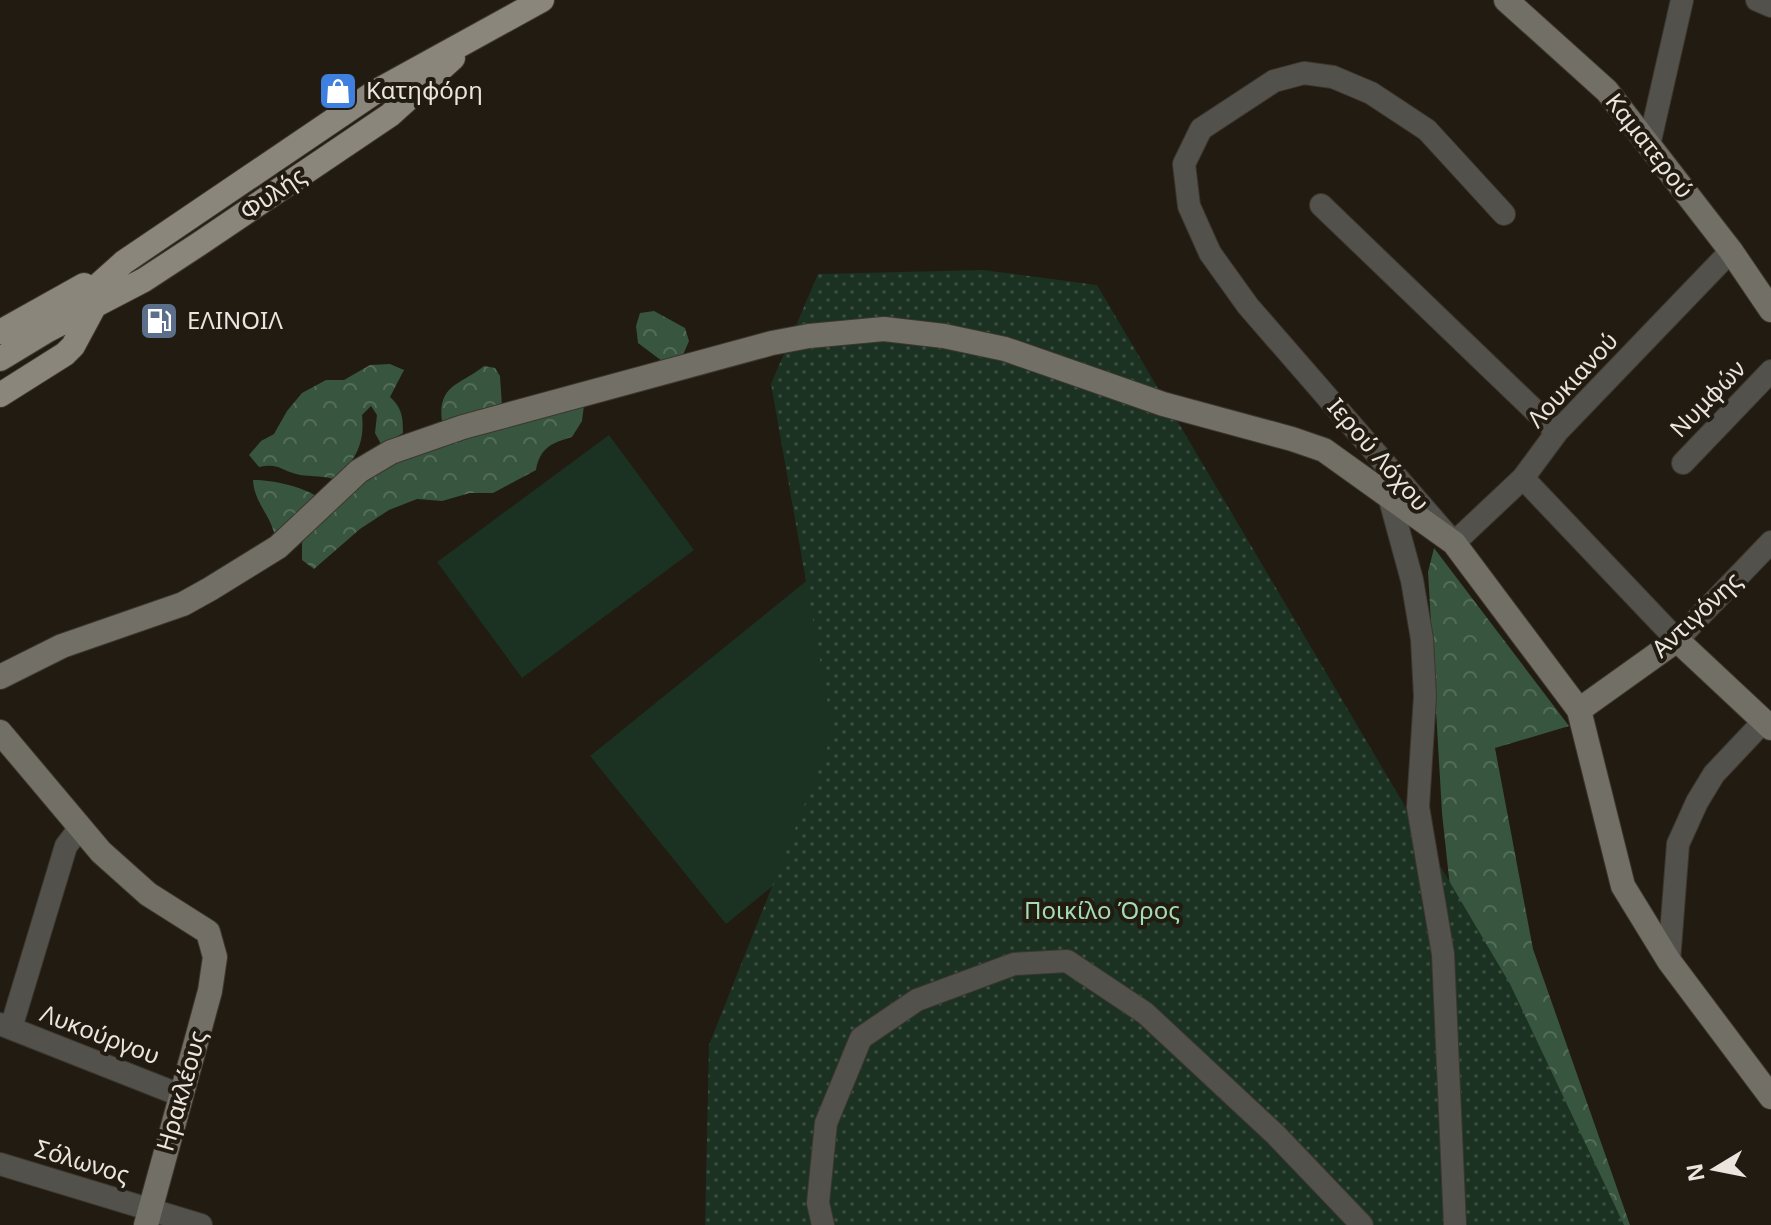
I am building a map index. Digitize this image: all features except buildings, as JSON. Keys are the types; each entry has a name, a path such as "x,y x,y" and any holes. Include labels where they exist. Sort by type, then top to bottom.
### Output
{"main road":[{"name":"Φυλής","path":"0,359 144,280 390,115 514,7 542,0"},
{"name":"Φυλής","path":"48,330 124,262 375,92 481,33"},
{"path":"0,332 124,262"},
{"path":"0,395 65,354 73,346 94,307"}],"street":[{"name":"Καματερού","path":"1506,0 1607,91 1768,296"},
{"path":"1649,145 1682,0"},
{"path":"1757,0 1771,6"},
{"name":"Ιερού Λόχου","path":"1504,214 1427,130 1371,93 1333,77 1304,73 1274,81 1201,129 1184,164 1189,206 1210,253 1225,275 1248,306 1454,543 1579,710 1623,886 1669,961 1771,1097"},
{"path":"1321,205 1557,432"},
{"name":"Λουκιανού","path":"1454,543 1523,478 1557,432 1731,251"},
{"path":"0,677 62,646 183,604 210,589 278,547 359,471 391,452 463,427 772,343 858,330 897,330 1005,349 1163,404 1324,450 1454,543"},
{"name":"Νυμφών","path":"1683,463 1771,371"},
{"path":"1523,478 1677,640 1768,725 1714,774 1678,844 1669,961"},
{"path":"1389,496 1409,567 1422,639 1425,696 1418,807 1443,954 1455,1225"},
{"name":"Αντιγόνης","path":"1579,710 1677,640 1771,542"},
{"path":"0,732 79,829 66,846 5,1026"},
{"name":"Ηρακλέους","path":"79,829 148,894 208,932 215,957 210,991 148,1217"},
{"path":"823,1225 818,1203 826,1123 861,1038 917,1000 1014,964 1067,961 1145,1013 1276,1135 1362,1225"},
{"name":"Λυκούργου","path":"5,1026 180,1095"},
{"name":"Σόλωνος","path":"0,1164 148,1217 201,1225"}],"green space":[{"name":"Ποικίλο Όρος","path":"983,270 1097,285 1510,984 1624,1225 705,1225 709,1045 833,733 771,384 818,274"},
{"path":"654,311 685,328 689,341 683,355 662,361 638,343 636,326 640,313"},
{"path":"390,364 404,370 390,397 401,413 403,433 382,446 375,433 377,415 371,406 362,415 362,434 357,451 334,479 296,474 275,466 259,467 249,455 261,441 274,434 302,393 326,380 344,380 370,365"},
{"path":"484,366 495,368 500,376 502,406 442,422 441,409 447,393"},
{"path":"584,405 582,421 572,437 548,448 540,456 536,470 493,493 470,493 442,501 417,499 389,510 360,529 314,569 302,560 302,543 311,526 388,462 426,448"},
{"path":"609,435 694,550 522,678 437,562"},
{"path":"253,480 286,484 316,496 274,533 256,495"},
{"path":"847,548 982,716 726,924 590,756"},
{"path":"1434,548 1569,726 1495,748 1533,949 1630,1225 1465,1225 1460,980 1442,813 1428,572"}],"place":[{"name":"Κατηφόρη","path":"338,91"},
{"name":"ΕΛΙΝΟΙΛ","path":"159,321"}]}
